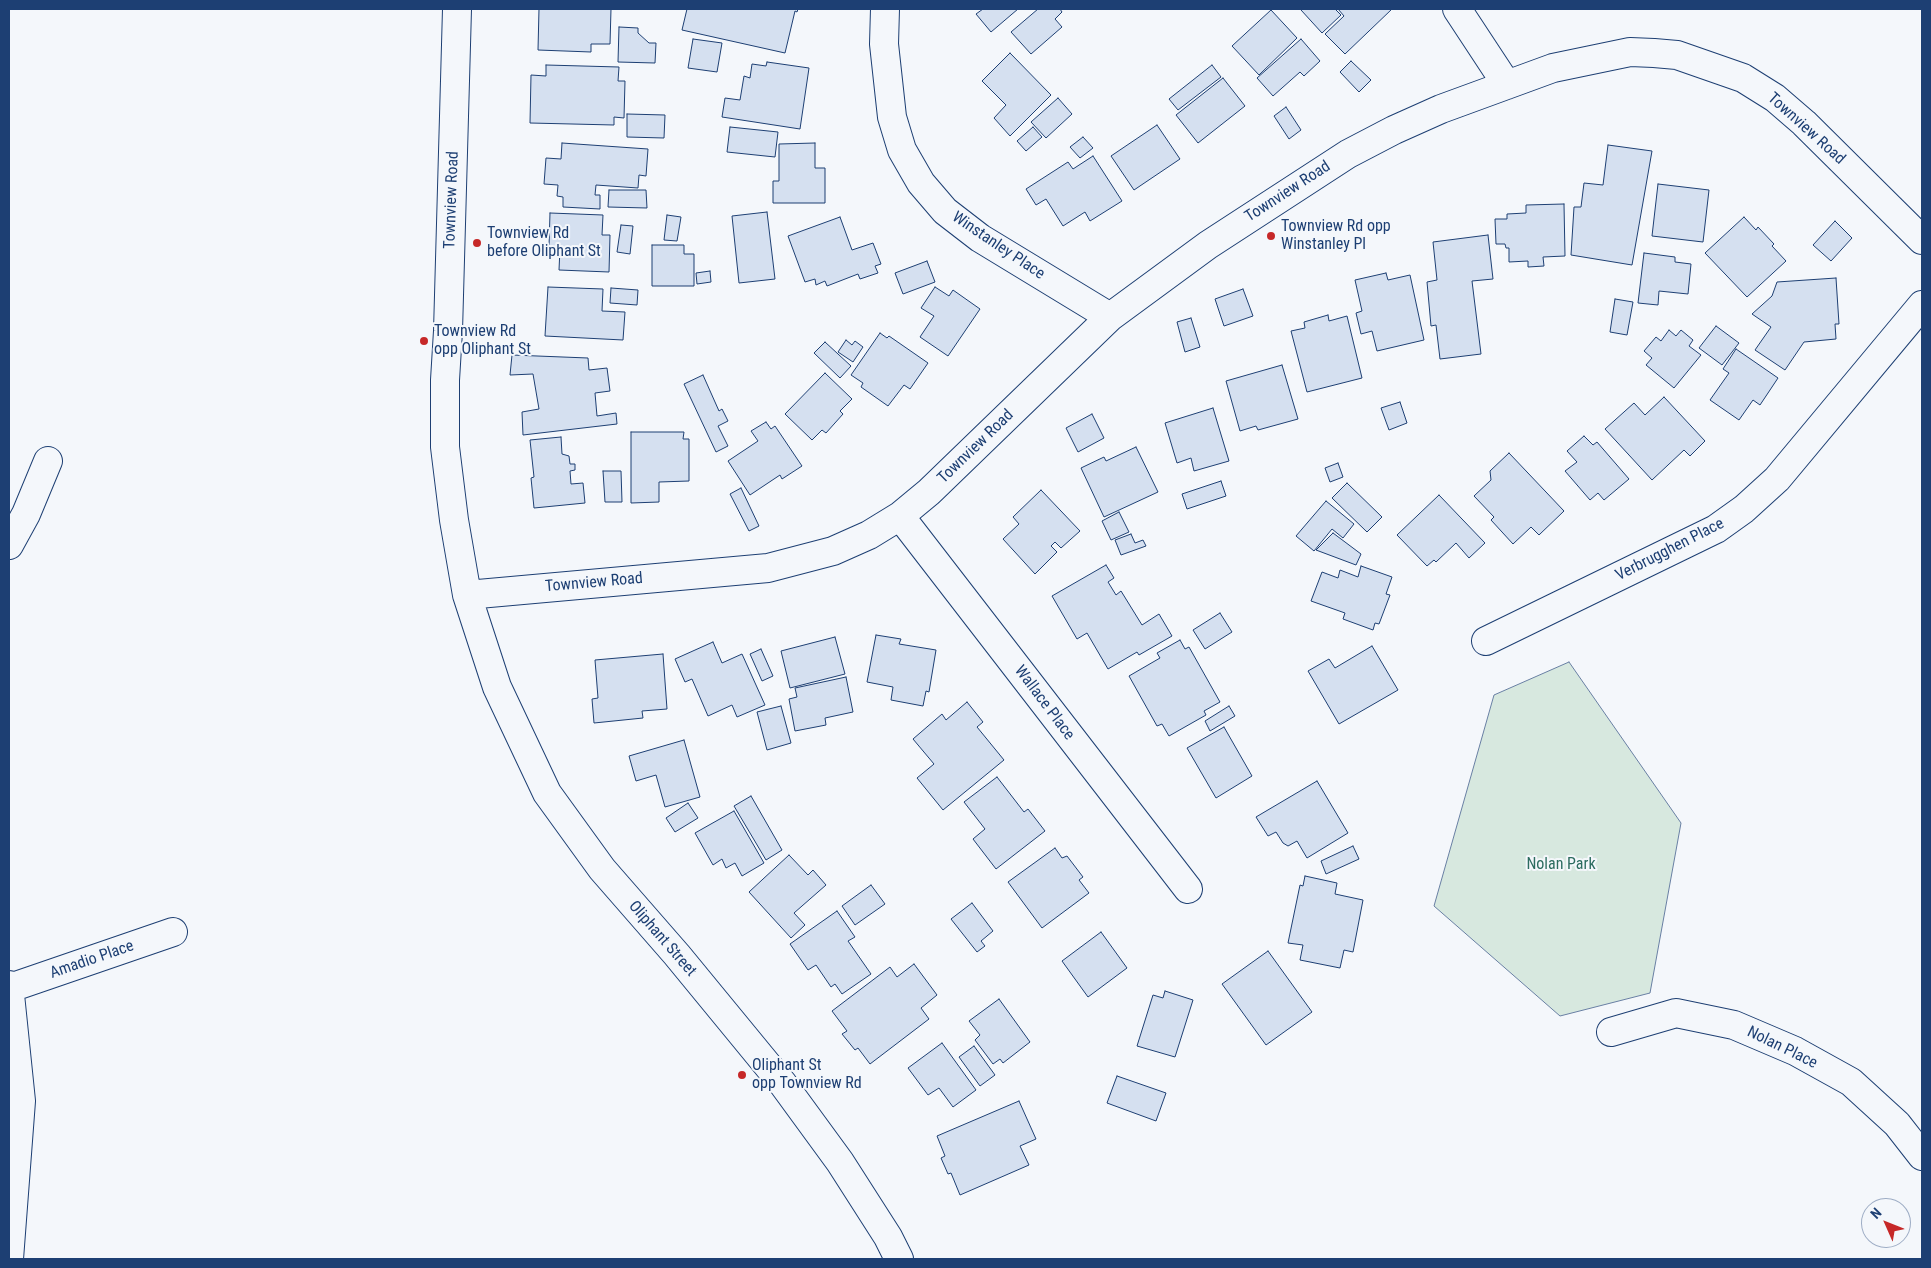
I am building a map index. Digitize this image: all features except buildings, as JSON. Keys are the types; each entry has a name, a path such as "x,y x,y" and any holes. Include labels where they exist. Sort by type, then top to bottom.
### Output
{"street":[{"name":"Townview Road","path":"457,9 445,380 446,447 454,520 467,595 768,568 834,551 869,535 900,516 929,492 1110,317 1208,245 1348,154 1402,126 1553,68 1630,52 1677,56 1743,78 1782,104 1922,240"},
{"name":"Winstanley Place","path":"885,9 884,44 892,117 902,150 921,183 945,211 980,238 1110,317"},
{"path":"1457,9 1507,85"},
{"name":"Verbrugghen Place","path":"1486,641 1716,529 1744,509 1777,478 1922,305"},
{"path":"9,545 26,514 48,461"},
{"name":"Wallace Place","path":"900,516 1188,889"},
{"name":"Oliphant Street","path":"467,595 497,687 547,793 602,869 677,955 783,1084 840,1162 888,1237 899,1259"},
{"name":"Amadio Place","path":"10,986 173,932"},
{"path":"9,1259 21,1101 10,986"},
{"name":"Nolan Place","path":"1611,1032 1676,1013 1734,1025 1795,1051 1851,1082 1898,1124 1922,1156"}],"green space":[{"name":"Nolan Park","path":"1569,662 1681,823 1650,993 1560,1016 1434,906 1494,695"}],"place":[{"name":"Townview Rd opp Winstanley Pl","path":"1271,236"},
{"name":"Townview Rd before Oliphant St","path":"477,243"},
{"name":"Townview Rd opp Oliphant St","path":"424,341"},
{"name":"Oliphant St opp Townview Rd","path":"742,1075"}]}
